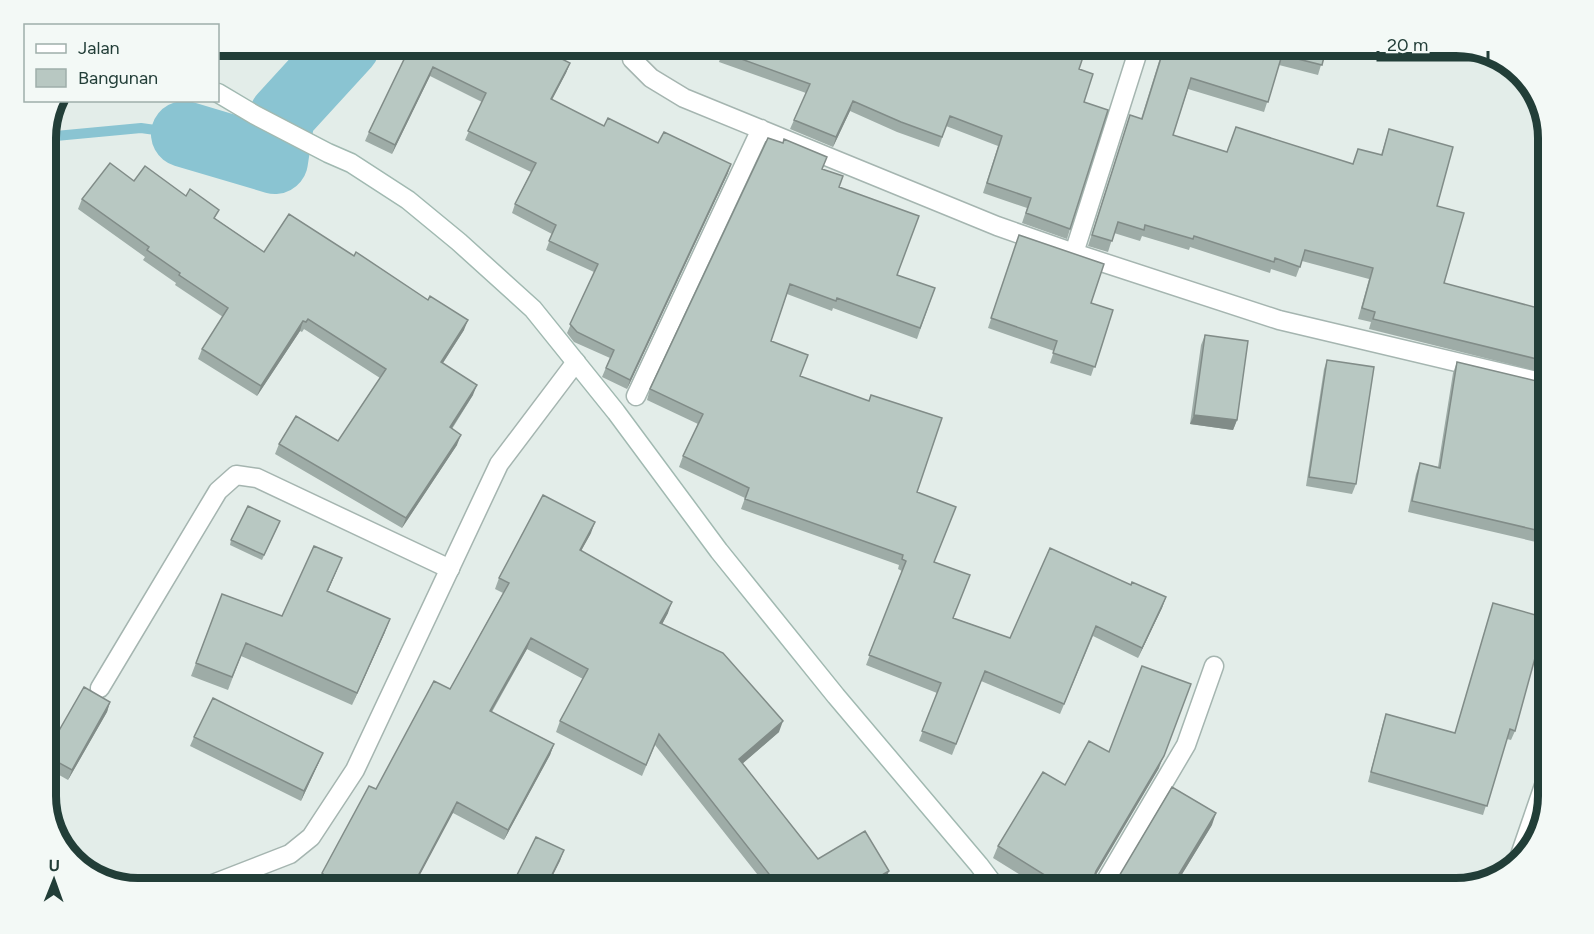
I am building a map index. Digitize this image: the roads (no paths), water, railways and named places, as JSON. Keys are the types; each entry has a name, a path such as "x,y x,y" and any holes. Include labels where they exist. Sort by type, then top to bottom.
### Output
{"street":[{"path":"632,56 632,59 651,78 684,98 997,226 1279,320 1538,381"},
{"path":"1074,253 1137,56"},
{"path":"219,94 255,115 351,163 408,200 459,242 533,309 616,412 719,551 836,696 989,878"},
{"path":"636,396 761,129"},
{"path":"228,878 290,854 311,837 355,770 500,464 576,363"},
{"path":"100,688 218,491 236,475 257,478 450,569"},
{"path":"1107,878 1186,745 1214,666"},
{"path":"1525,839 1538,803"}],"waterway":[{"path":"184,134 275,161 282,116 337,56"},
{"path":"56,136 141,128 184,134"}]}
